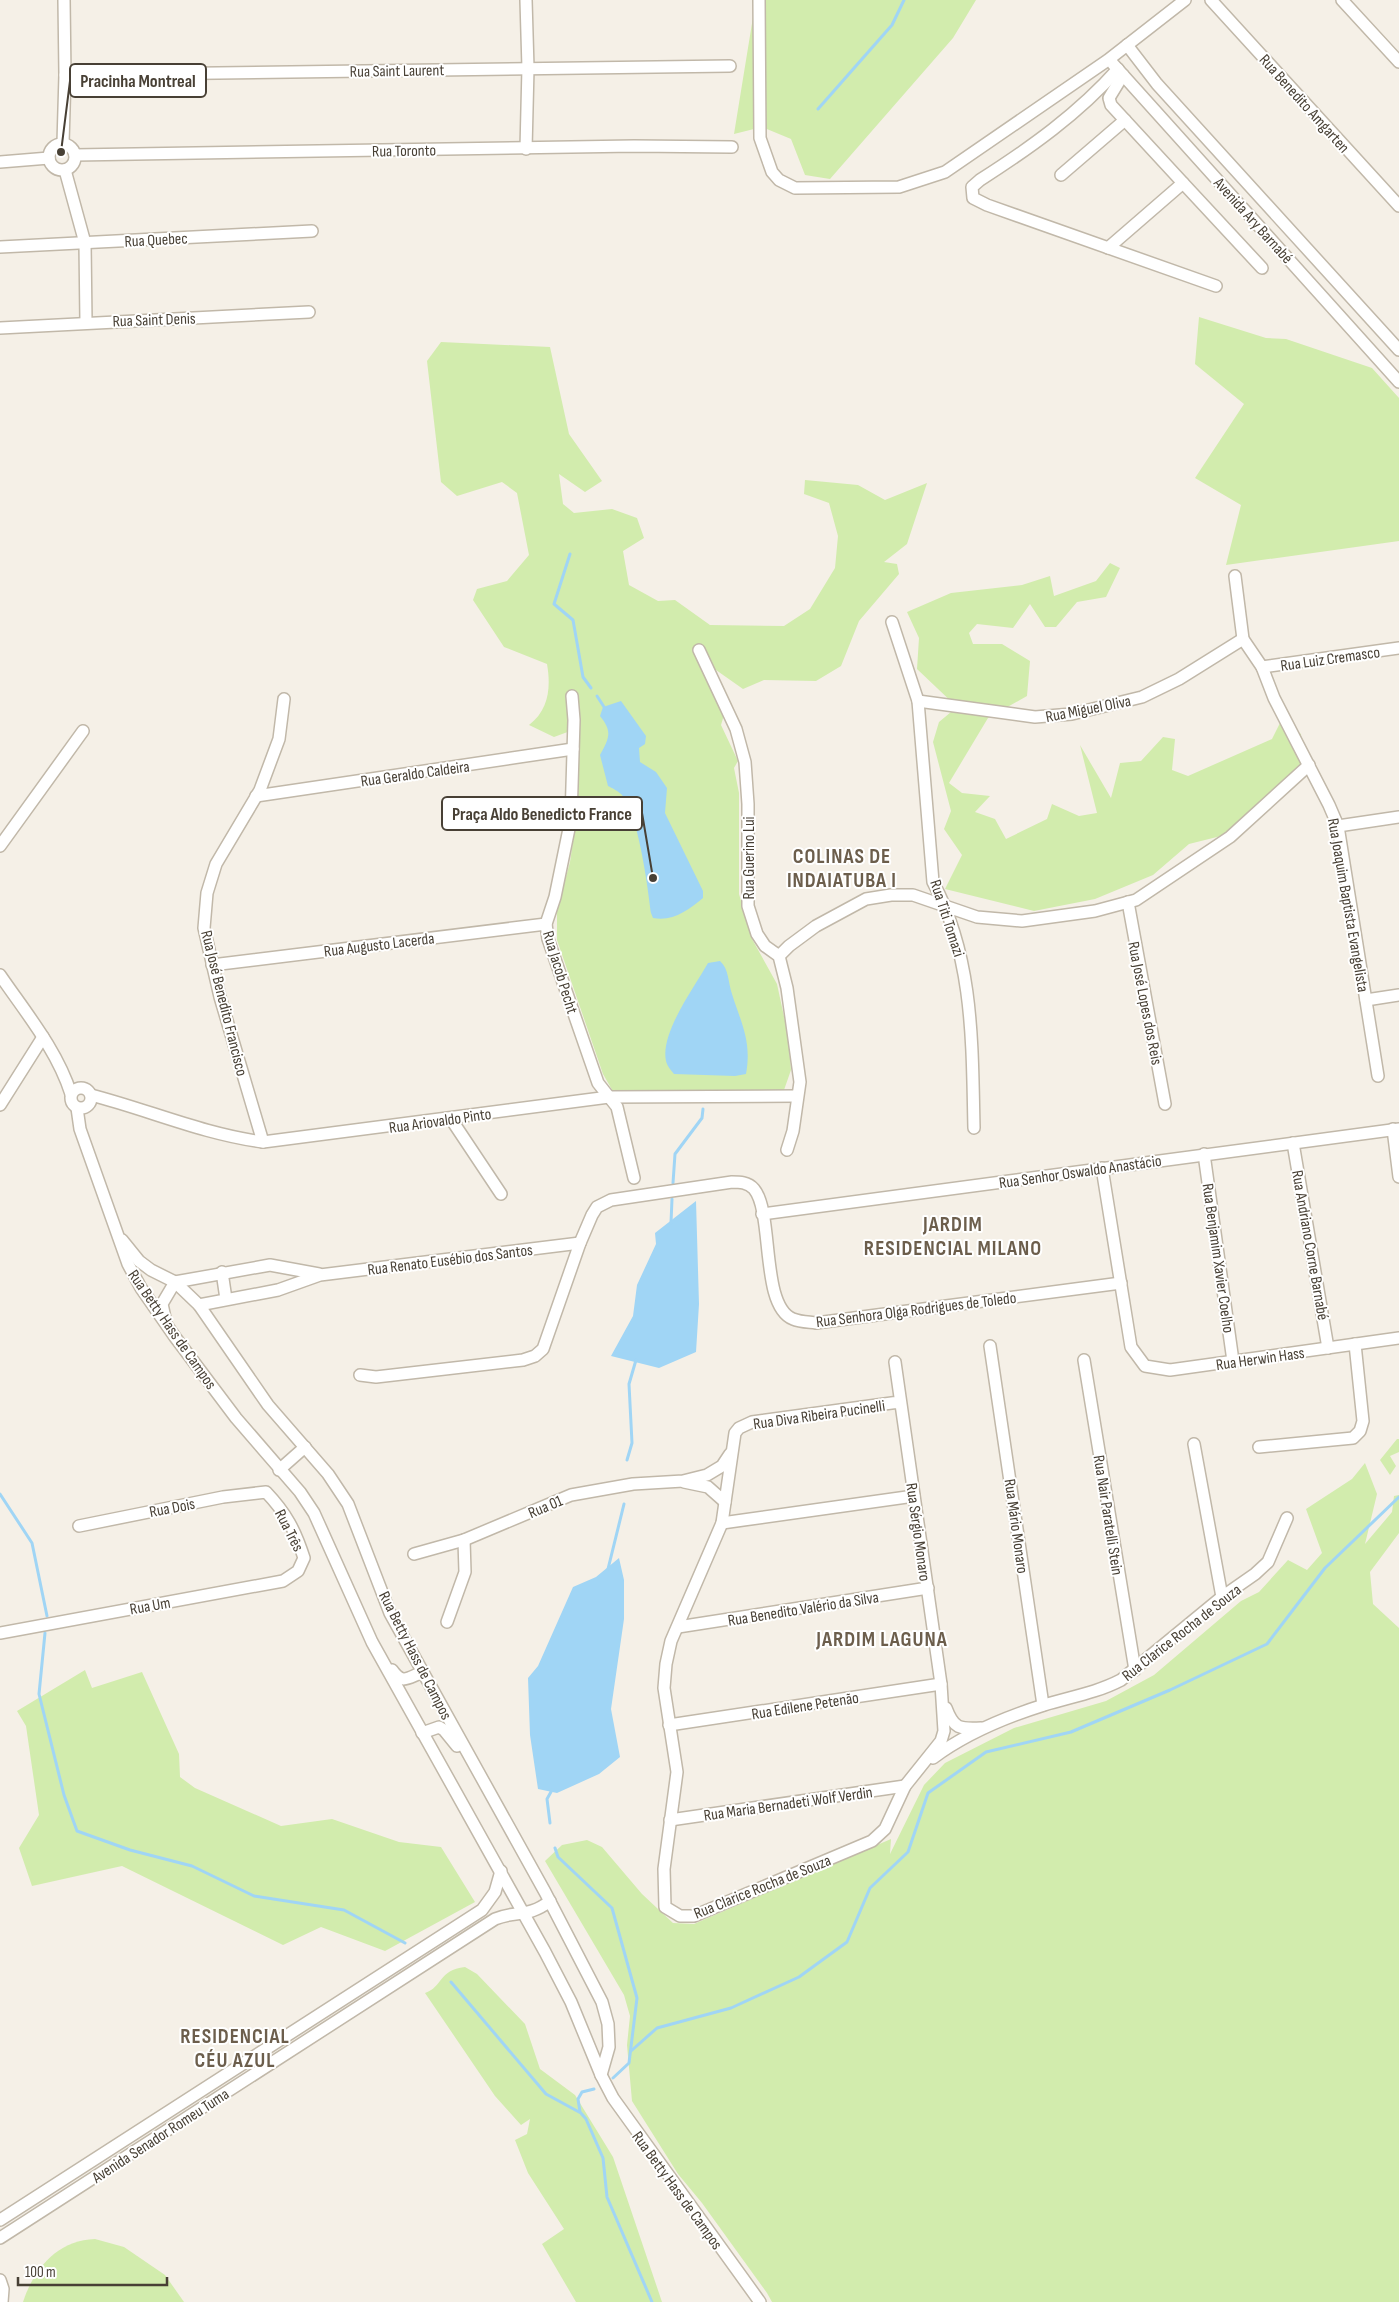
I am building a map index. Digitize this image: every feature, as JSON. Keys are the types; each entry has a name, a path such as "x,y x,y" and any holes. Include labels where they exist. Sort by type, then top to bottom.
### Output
{"street":[{"path":"63,143 65,75 64,0"},
{"path":"526,0 528,68 526,149"},
{"path":"760,0 760,138 772,172 779,180 795,188 899,188 931,178 959,164 1108,60 1185,0"},
{"name":"Rua Benedito Amgarten","path":"1210,0 1399,206"},
{"path":"1342,0 1399,62"},
{"name":"Avenida Ary Barnabé","path":"1127,45 1157,84 1399,350"},
{"name":"Avenida Ary Barnabé","path":"1108,60 1395,369 1399,382"},
{"name":"Rua Saint Laurent","path":"65,75 730,66"},
{"path":"1121,72 1109,98 1111,105 1262,268"},
{"path":"1121,72 1054,130 972,187 973,198 987,205 1216,286"},
{"path":"1145,99 1157,84"},
{"path":"1061,175 1125,120"},
{"path":"63,143 71,147 76,155 72,166 65,170 56,169 49,158 52,148 63,143"},
{"name":"Rua Toronto","path":"76,155 634,146 732,147"},
{"path":"0,162 49,158"},
{"path":"65,170 85,243 86,322"},
{"path":"1108,248 1183,183"},
{"name":"Rua Quebec","path":"0,247 312,231"},
{"name":"Rua Saint Denis","path":"0,328 86,322 309,312"},
{"name":"Rua Joaquim Baptista Evangelista","path":"1235,576 1243,639 1262,667 1274,698 1338,826 1378,1076"},
{"name":"Rua Titi Tomazi","path":"892,622 918,701 933,882 947,907 965,973 972,1030 974,1128"},
{"name":"Rua Miguel Oliva","path":"918,701 1035,717 1072,714 1142,697 1179,679 1243,639"},
{"name":"Rua Luiz Cremasco","path":"1262,667 1399,648"},
{"name":"Rua Guerino Lui","path":"699,650 736,729 745,762 748,804 748,906 757,934 765,946 779,956"},
{"name":"Rua Jacob Pecht","path":"572,696 571,819 555,898 546,924 548,939 598,1083 617,1107 634,1178"},
{"name":"Rua José Benedito Francisco","path":"263,1142 212,965 204,928 207,893 216,864 256,796 279,739 284,699"},
{"path":"0,846 83,731"},
{"name":"Rua Geraldo Caldeira","path":"256,796 573,749"},
{"path":"787,1150 793,1131 796,1096 800,1082 787,988 779,956 816,926 866,898 891,895 913,896 977,917 1022,922 1095,911 1136,900 1230,837 1309,765"},
{"path":"1338,826 1399,817"},
{"name":"Rua José Lopes dos Reis","path":"1128,902 1165,1104"},
{"name":"Rua Augusto Lacerda","path":"212,965 546,924"},
{"path":"0,975 43,1037 64,1073 71,1094 72,1104 77,1108 87,1107 91,1101 88,1091 64,1073"},
{"path":"1366,1000 1399,995"},
{"path":"0,1105 43,1037"},
{"path":"71,1094 78,1088 88,1091"},
{"name":"Rua Ariovaldo Pinto","path":"88,1091 194,1128 234,1138 263,1142 609,1097 796,1096"},
{"name":"Rua Betty Hass de Campos","path":"77,1108 80,1130 128,1264 166,1323 236,1418 300,1492 314,1513 372,1642 525,1915 571,2002 601,2075 613,2098 760,2302"},
{"path":"451,1119 501,1194"},
{"path":"1396,1129 1399,1177"},
{"name":"Rua Senhor Oswaldo Anastácio","path":"762,1214 1396,1129"},
{"name":"Rua Andriano Corne Barnabé","path":"1293,1143 1328,1348"},
{"name":"Rua Benjamim Xavier Coelho","path":"1204,1154 1234,1361"},
{"path":"1102,1168 1120,1283"},
{"name":"Rua Senhora Olga Rodrigues de Toledo","path":"580,1242 597,1207 611,1200 740,1182 753,1188 762,1214 776,1300 792,1319 816,1323 1120,1283"},
{"name":"Rua Betty Hass de Campos","path":"115,1231 139,1260 151,1270 175,1282 200,1304 268,1404 328,1474 348,1504 390,1613 550,1901 602,2002 606,2017 609,2047 601,2075"},
{"path":"360,1375 376,1377 523,1360 536,1356 543,1348 580,1242"},
{"name":"Rua Renato Eusébio dos Santos","path":"200,1304 278,1290 320,1275 580,1242"},
{"name":"Rua Renato Eusébio dos Santos","path":"175,1282 222,1272 270,1266 320,1275"},
{"path":"222,1272 226,1299"},
{"path":"166,1323 162,1304 175,1282"},
{"name":"Rua Herwin Hass","path":"1120,1283 1131,1347 1145,1366 1170,1370 1399,1338"},
{"path":"1259,1447 1353,1438 1360,1431 1362,1421 1355,1344"},
{"name":"Rua Mário Monaro","path":"990,1346 1044,1705"},
{"name":"Rua Nair Paratelli Stein","path":"1084,1360 1135,1670"},
{"name":"Rua Sérgio Monaro","path":"895,1362 943,1702"},
{"name":"Rua Diva Ribeira Pucinelli","path":"739,1428 752,1422 900,1402"},
{"name":"Rua Clarice Rocha de Souza","path":"739,1428 734,1436 722,1523 671,1641 666,1664 664,1688 676,1772 664,1869 665,1907 680,1916 694,1916 872,1841 886,1829 906,1786 941,1741 944,1731 943,1702"},
{"path":"1194,1444 1222,1597"},
{"path":"279,1470 305,1447"},
{"name":"Rua 01","path":"414,1554 464,1540 571,1495 633,1484 683,1481 715,1471 722,1466 732,1450"},
{"name":"Rua 01","path":"683,1481 708,1487 725,1502"},
{"name":"Rua Dois","path":"79,1526 223,1497 266,1492"},
{"name":"Rua Três","path":"266,1492 283,1510 297,1536 304,1558 298,1571"},
{"path":"722,1523 914,1496"},
{"name":"Rua Clarice Rocha de Souza","path":"921,1766 938,1754 987,1727 1044,1705 1103,1689 1135,1670 1222,1597 1256,1574 1268,1562 1287,1518"},
{"path":"447,1622 465,1572 464,1540"},
{"name":"Rua Um","path":"0,1633 283,1581 298,1571"},
{"name":"Rua Benedito Valério da Silva","path":"678,1628 928,1588"},
{"path":"372,1642 398,1679 402,1680 423,1672"},
{"name":"Rua Edilene Petenão","path":"669,1726 941,1684"},
{"name":"Rua Clarice Rocha de Souza","path":"943,1702 951,1721 957,1726 965,1729 987,1727"},
{"path":"422,1734 433,1728 439,1727 444,1730 484,1784"},
{"name":"Rua Maria Bernadeti Wolf Verdin","path":"670,1820 906,1786"},
{"name":"Avenida Senador Romeu Tuma","path":"0,2220 482,1910 495,1892 501,1872"},
{"path":"525,1915 550,1901"},
{"name":"Avenida Senador Romeu Tuma","path":"0,2238 495,1919 508,1915 525,1915"},
{"path":"0,2280 3,2289 2,2302"}],"green space":[{"path":"753,0 976,0 953,38 830,179 805,175 791,139 762,127 734,134 754,11"},
{"path":"1199,317 1266,338 1286,339 1372,368 1399,398 1399,541 1226,565 1241,505 1195,478 1244,404 1195,364"},
{"path":"441,342 550,347 569,434 602,481 585,492 559,474 563,504 574,513 612,509 637,518 644,538 623,551 629,585 658,601 675,600 710,625 784,626 810,609 835,568 838,536 829,503 804,494 805,480 858,485 885,500 927,483 907,544 884,562 897,564 899,574 859,621 841,666 816,681 764,680 743,689 716,670 703,671 727,705 721,725 738,761 734,768 739,793 739,894 752,939 777,984 788,1035 791,1070 784,1090 615,1095 603,1074 557,940 557,910 570,862 578,807 579,751 573,730 554,737 529,725 536,719 545,705 549,681 547,664 504,647 473,600 477,589 507,581 529,555 517,493 502,482 457,496 441,482 427,361"},
{"path":"1110,563 1120,568 1106,597 1077,602 1056,627 1045,627 1030,604 1013,628 977,624 969,633 973,644 1002,644 1030,661 1027,696 988,718 949,783 962,793 990,796 975,812 995,819 1006,839 1047,819 1052,804 1079,816 1097,813 1080,745 1111,798 1120,763 1141,761 1163,737 1175,739 1172,770 1188,776 1272,739 1281,721 1301,734 1303,763 1225,835 1189,844 1153,875 1095,899 1034,911 945,889 962,855 944,829 951,811 933,742 939,722 957,707 917,669 919,638 907,612 951,593 1022,585 1050,576 1054,596 1096,581"},
{"path":"1399,1439 1399,1452 1390,1456 1396,1466 1390,1475 1380,1460"},
{"path":"1365,1463 1377,1494 1365,1544 1392,1512 1394,1496 1399,1495 1399,1533 1370,1572 1373,1604 1399,1628 1399,2302 772,2302 702,2203 678,2174 632,2101 627,2045 630,2016 624,1995 545,1861 562,1845 587,1840 602,1847 642,1894 673,1923 694,1924 891,1839 890,1854 924,1785 945,1763 1014,1728 1106,1701 1154,1675 1241,1601 1259,1592 1288,1560 1307,1570 1322,1553 1306,1509 1352,1479"},
{"path":"85,1670 92,1688 142,1672 179,1754 180,1777 195,1788 281,1826 332,1819 399,1842 441,1847 475,1902 385,1951 321,1927 283,1945 122,1866 32,1886 19,1848 39,1815 26,1726 17,1711"},
{"path":"465,1967 477,1974 525,2024 540,2069 575,2095 613,2157 662,2302 576,2302 542,2244 564,2229 528,2173 515,2140 527,2134 530,2119 521,2125 495,2096 425,1993 435,1987 450,1971"},
{"path":"95,2239 124,2247 165,2275 184,2302 23,2302 34,2278 49,2258 70,2244"}],"water":[{"path":"621,701 646,736 645,744 639,748 640,762 656,772 667,788 665,813 703,891 703,898 686,911 674,917 653,918 641,850 632,816 621,794 608,786 600,755 608,735 607,726 600,716 603,707"},
{"path":"720,961 727,972 732,994 745,1032 748,1052 746,1074 735,1076 674,1074 667,1063 666,1050 673,1024 708,963"},
{"path":"696,1201 699,1304 696,1352 659,1368 611,1356 633,1316 637,1285 656,1244 655,1233"},
{"path":"619,1558 624,1580 624,1619 611,1709 620,1757 599,1774 557,1793 538,1789 530,1735 528,1678 538,1666 573,1587 596,1577"}],"waterway":[{"path":"818,109 892,25 904,0"},
{"path":"570,554 554,604 573,620 583,677 591,688"},
{"path":"597,696 606,710"},
{"path":"673,1183 675,1154 702,1118 703,1109"},
{"path":"671,1223 672,1199"},
{"path":"627,1460 632,1443 629,1384 636,1360"},
{"path":"0,1494 32,1543 47,1616"},
{"path":"631,2051 657,2028 731,2008 799,1977 847,1942 870,1888 908,1852 928,1793 986,1752 1071,1732 1170,1690 1267,1644 1325,1568 1399,1497"},
{"path":"608,1569 624,1504"},
{"path":"45,1633 39,1694 64,1795 77,1831 130,1850 192,1866 254,1896 344,1910 405,1943"},
{"path":"550,1823 547,1799 552,1790"},
{"path":"555,1848 558,1857 612,1908 637,1998 629,2063 613,2078"},
{"path":"451,1982 546,2094 579,2112"},
{"path":"594,2089 582,2092 578,2099 580,2112 586,2119 603,2158 607,2197 652,2302"}],"place":[{"name":"Pracinha Montreal","path":"61,152"},
{"name":"Praça Aldo Benedicto France","path":"653,878"}],"district":[{"name":"COLINAS DE INDAIATUBA I","path":"842,868"},
{"name":"JARDIM RESIDENCIAL MILANO","path":"953,1236"},
{"name":"JARDIM LAGUNA","path":"882,1639"},
{"name":"RESIDENCIAL CÉU AZUL","path":"235,2048"}]}
